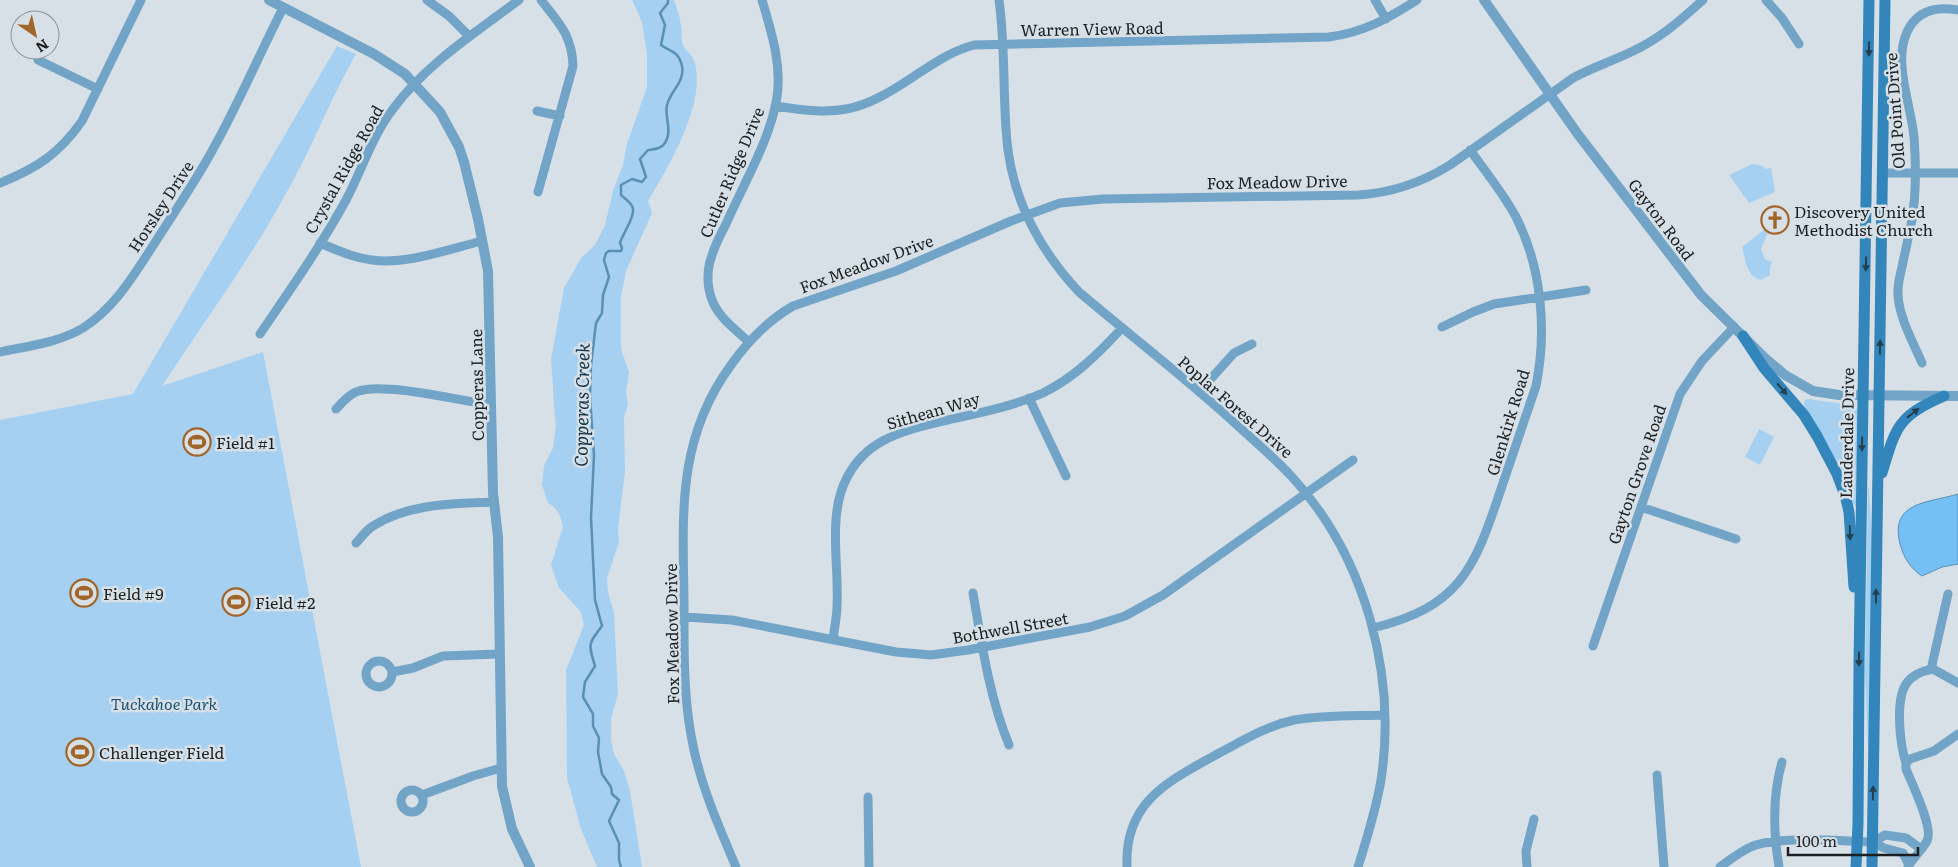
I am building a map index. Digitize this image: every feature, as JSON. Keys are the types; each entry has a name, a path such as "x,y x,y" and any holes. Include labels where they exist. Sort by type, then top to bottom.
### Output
{"main road":[{"name":"Lauderdale Drive","path":"1856,867 1869,0"},
{"name":"Lauderdale Drive","path":"1872,867 1884,0"},
{"path":"1743,336 1764,368 1790,397 1811,427 1831,461 1842,486 1850,518 1852,567 1859,632"},
{"path":"1878,486 1890,443 1902,422 1920,407 1944,396"}],"street":[{"path":"0,182 30,170 59,150 71,137 82,121 141,0"},
{"name":"Copperas Lane","path":"269,0 391,64 414,84 440,112 459,148 482,241 488,281 494,502 498,537 501,768 506,807 512,829 530,867"},
{"path":"427,0 449,16 469,36"},
{"name":"Crystal Ridge Road","path":"260,334 348,197 387,116 414,84 469,36 519,0"},
{"path":"538,192 573,66 573,50 564,30 542,0"},
{"name":"Cutler Ridge Drive","path":"749,342 717,310 708,285 708,268 715,248 766,136 775,106 778,87 775,49 762,0"},
{"name":"Poplar Forest Drive","path":"999,0 1008,155 1016,189 1036,237 1059,270 1079,292 1262,446 1306,493 1325,520 1357,582 1376,639 1383,683 1385,744 1381,780 1370,830 1358,867"},
{"path":"1375,0 1386,19"},
{"name":"Warren View Road","path":"775,106 820,112 852,109 886,96 949,54 974,46 1316,39 1353,33 1386,19 1418,0"},
{"name":"Gayton Road","path":"1484,0 1549,94 1701,295 1771,363 1803,386 1813,391 1830,395 1958,396"},
{"name":"Fox Meadow Drive","path":"736,867 703,785 692,740 684,676 685,486 690,452 699,422 710,396 749,342 772,320 793,306 896,271 1026,215 1060,203 1090,200 1371,194 1396,190 1418,182 1450,165 1549,94 1588,70 1623,56 1655,39 1703,0"},
{"path":"1766,0 1782,18 1799,44"},
{"name":"Horsley Drive","path":"0,352 52,342 72,334 95,319 123,291 214,149 283,8"},
{"name":"Old Point Drive","path":"1922,363 1903,316 1898,295 1913,208 1914,174 1914,138 1902,64 1904,42 1916,18 1921,14 1936,9 1958,10"},
{"path":"38,60 98,89"},
{"path":"536,111 560,116"},
{"name":"Glenkirk Road","path":"1373,628 1412,616 1439,601 1463,577 1478,554 1536,386 1542,344 1539,297 1534,266 1523,233 1508,203 1470,150"},
{"path":"1882,173 1958,173"},
{"path":"320,243 359,258 380,261 406,259 482,241"},
{"path":"1442,327 1494,304 1586,290"},
{"name":"Gayton Grove Road","path":"1593,646 1680,394 1702,361 1734,327"},
{"name":"Sithean Way","path":"832,640 837,607 836,536 838,504 843,486 854,466 869,450 890,436 905,430 967,416 1029,398 1060,384 1100,352 1122,328"},
{"path":"1199,392 1234,353 1252,344"},
{"path":"336,409 348,396 355,392 374,388 406,391 491,405"},
{"path":"1029,398 1066,476"},
{"name":"Bothwell Street","path":"684,617 732,620 908,654 943,654 1090,628 1138,610 1163,595 1353,460"},
{"path":"356,543 371,527 412,510 430,506 494,502"},
{"path":"1640,507 1736,539"},
{"path":"972,593 992,698 1009,745"},
{"path":"1932,669 1948,594"},
{"path":"392,672 413,668 443,656 500,654"},
{"path":"1720,867 1748,848 1762,843 1776,842 1873,842 1884,848 1902,853 1909,866 1927,841 1928,830 1906,769 1901,744 1900,716 1903,690 1912,677 1920,672 1932,669 1958,682"},
{"path":"1127,867 1130,837 1136,820 1150,797 1174,778 1254,734 1280,724 1312,717 1384,715"},
{"path":"1906,763 1910,759 1934,751 1958,734"},
{"path":"1779,867 1774,805 1776,783 1782,762"},
{"path":"422,795 501,768"},
{"path":"1658,775 1664,867"},
{"path":"868,797 869,867"},
{"path":"1526,867 1527,844 1534,819"},
{"path":"1873,842 1884,835 1906,838 1921,849"}],"green space":[{"path":"632,0 674,0 680,19 682,43 694,61 697,77 696,95 691,114 675,153 648,201 652,213 626,271 621,296 621,349 629,372 626,391 628,404 624,417 625,471 618,529 619,542 607,578 608,592 614,613 618,694 611,719 611,740 614,754 624,771 630,791 642,867 597,867 581,829 567,778 566,670 584,625 581,612 559,588 551,565 563,527 559,513 548,503 542,485 544,466 553,448 556,424 551,359 564,288 581,258 595,245 605,225 613,191 623,165 627,144 647,87 647,53 642,22"},
{"name":"Tuckahoe Park","path":"337,46 356,54 294,180 256,246 162,386 263,352 361,867 0,867 0,420 133,394"},
{"path":"1752,164 1763,166 1764,169 1771,168 1775,192 1749,203 1729,175"},
{"path":"1765,229 1767,234 1761,249 1765,259 1772,262 1770,275 1761,280 1749,271 1742,247"},
{"path":"1807,399 1853,405 1858,411 1856,506 1853,504 1840,466 1804,408 1804,401"},
{"path":"1759,429 1774,437 1760,465 1745,457"},
{"path":"1868,487 1872,543 1870,747 1868,747 1865,671"}],"shaded area":[{"path":"1958,494 1958,564 1942,567 1922,576 1911,566 1900,544 1898,530 1900,519 1914,506"}],"waterway":[{"name":"Copperas Creek","path":"621,867 619,843 609,821 619,800 612,794 611,787 602,774 598,752 599,738 593,726 593,714 583,697 585,682 595,666 590,648 591,644 602,626 595,600 591,518 594,455 590,397 591,365 596,323 602,313 603,295 609,277 604,260 606,253 609,251 621,251 620,243 633,214 631,205 621,195 621,185 632,179 642,182 646,177 640,159 648,150 660,148 665,143 668,134 666,109 681,77 682,66 679,57 661,45 665,25 660,13 668,3 668,0"}],"place":[{"name":"Discovery United Methodist Church","path":"1775,220"},
{"name":"Field #1","path":"197,442"},
{"name":"Field #9","path":"84,593"},
{"name":"Field #2","path":"236,602"},
{"name":"Challenger Field","path":"80,752"}]}
